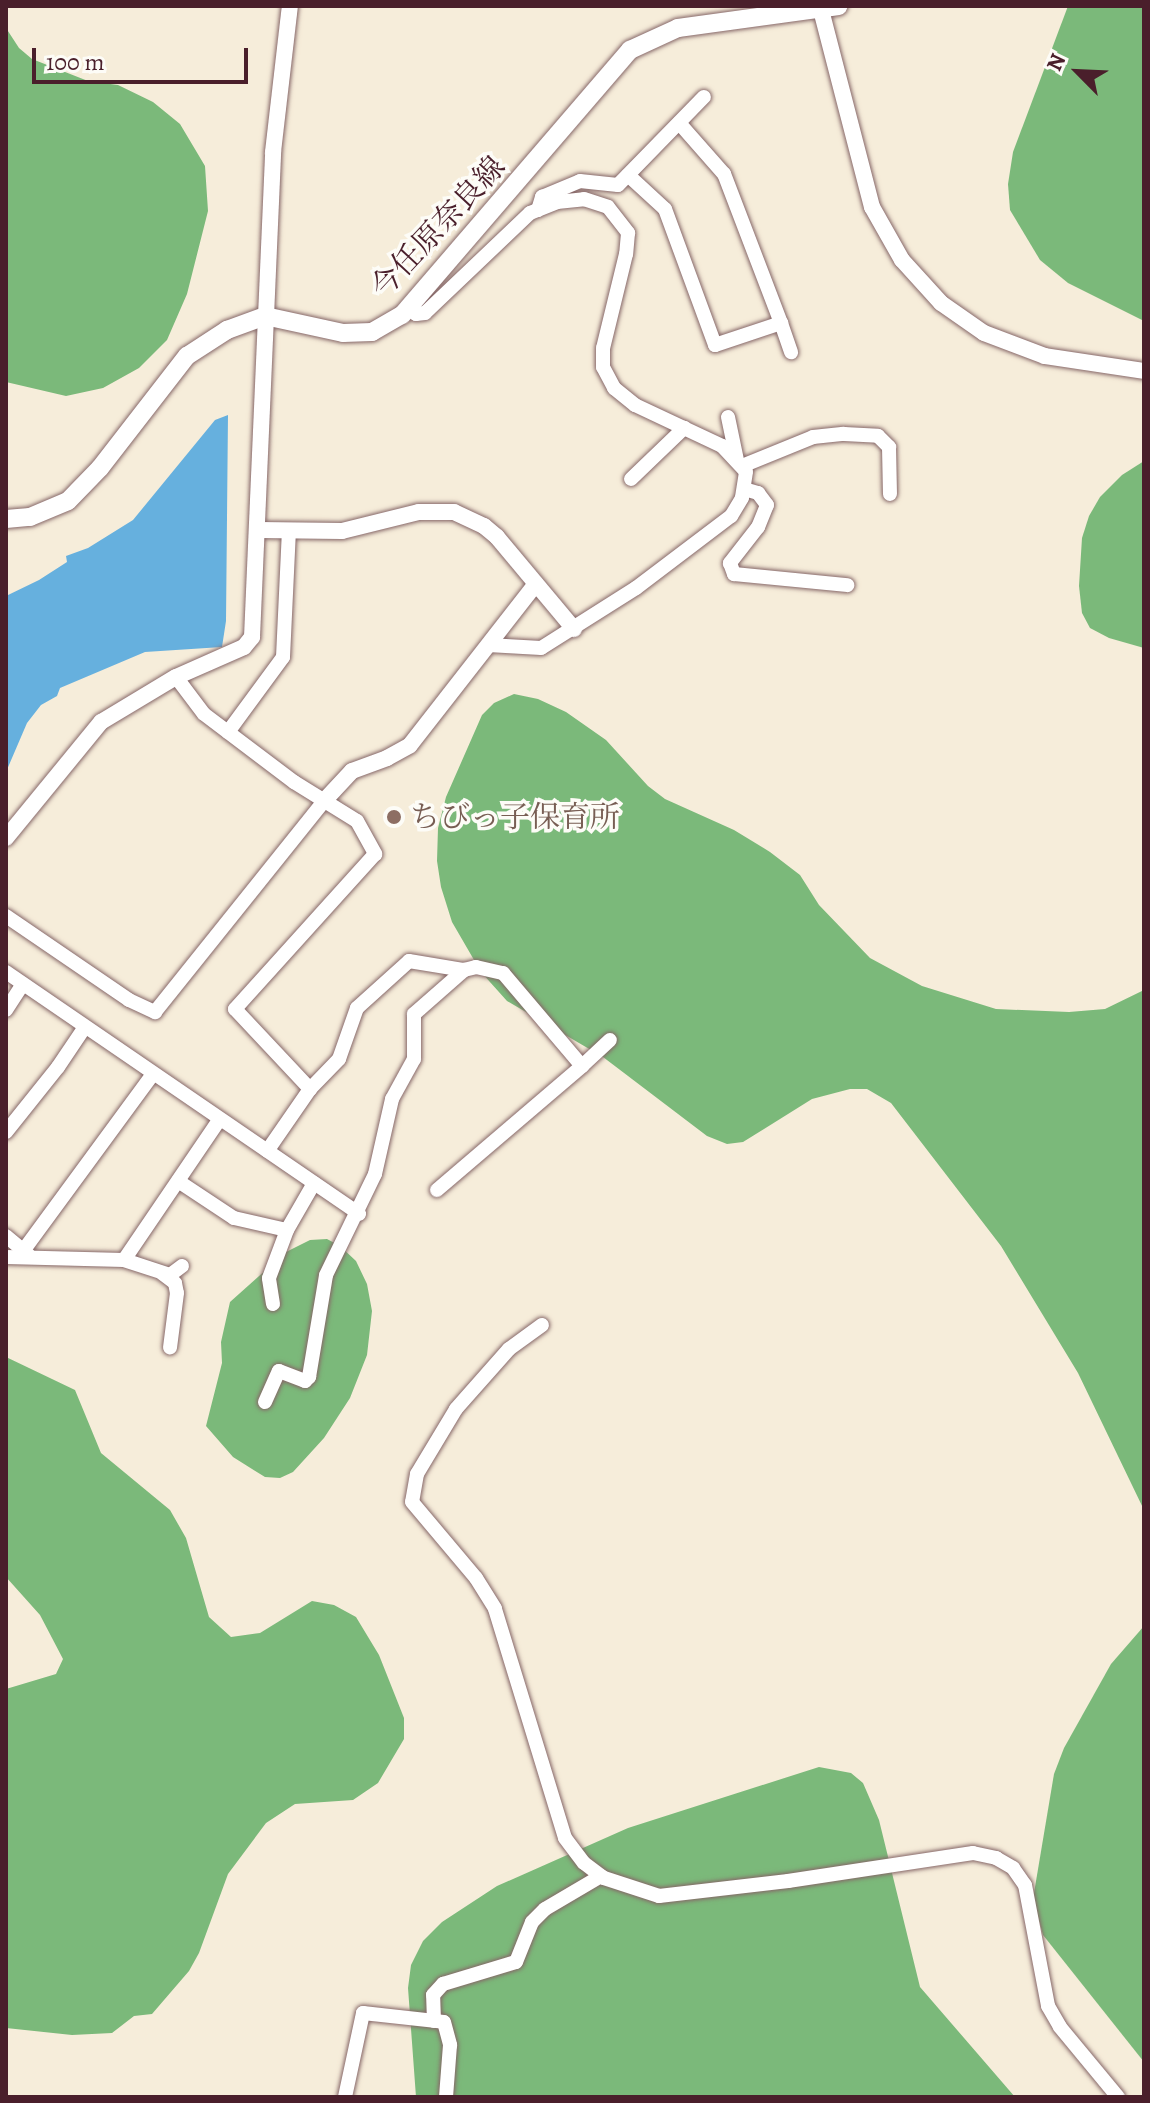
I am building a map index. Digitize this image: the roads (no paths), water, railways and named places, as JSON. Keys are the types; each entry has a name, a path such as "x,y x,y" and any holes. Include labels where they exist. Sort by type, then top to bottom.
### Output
{"main road":[{"name":"今任原奈良線","path":"265,316 343,333 372,332 408,308 630,50 678,28 826,7"},
{"path":"6,519 30,517 68,501 100,468 187,356 227,330 265,316"}],"street":[{"path":"6,838 101,722 176,677 230,655 252,637 273,152 290,6"},
{"path":"826,7 872,207 902,260 941,303 984,333 1045,356 1144,371"},
{"path":"538,210 542,197 580,181 618,185 704,97"},
{"path":"679,123 724,174 791,352"},
{"path":"628,175 665,209 715,345 781,323"},
{"path":"408,308 416,314 425,313 530,213 557,202 584,199 608,207 621,219 628,233 626,254 603,348 603,367 614,388 635,405 722,446 746,472 744,489 731,516 636,588 541,648 488,645"},
{"path":"728,417 740,463"},
{"path":"631,479 684,428"},
{"path":"740,463 813,437 844,434 878,436 889,447 890,494"},
{"path":"744,489 758,493 767,505 758,527 730,563 734,574 847,585"},
{"path":"259,530 342,531 419,512 454,512 484,526 497,537 574,629"},
{"path":"228,732 283,657 289,530"},
{"path":"6,916 129,1000 155,1012 324,801 352,771 387,758 410,745 536,584"},
{"path":"176,677 196,705 228,732 357,821 375,854 235,1009 310,1089"},
{"path":"267,1151 310,1089 339,1059 357,1008 409,961 464,970 476,967 503,973 582,1066"},
{"path":"265,1402 279,1371 305,1381 309,1377 326,1275 359,1214 375,1174 392,1099 414,1059 414,1014 464,970"},
{"path":"6,972 359,1214"},
{"path":"6,1010 23,984"},
{"path":"6,1132 58,1067 85,1027"},
{"path":"437,1190 610,1040"},
{"path":"26,1253 153,1074"},
{"path":"124,1260 219,1120"},
{"path":"178,1181 234,1218 287,1230"},
{"path":"273,1304 269,1278 287,1230 314,1183"},
{"path":"6,1236 26,1253"},
{"path":"6,1257 26,1253 124,1260 170,1275 182,1266"},
{"path":"163,1274 175,1283 177,1293 170,1348"},
{"path":"542,1325 509,1349 456,1409 417,1474 412,1502 476,1578 495,1609 565,1838 584,1863 601,1876 659,1896 788,1881 973,1853 996,1858 1013,1868 1025,1885 1048,2006 1060,2027 1118,2097"},
{"path":"434,2021 433,1995 443,1984 516,1962 532,1922 545,1909 601,1876"},
{"path":"345,2097 363,2013 444,2022 450,2045 446,2097"}],"water":[{"path":"228,415 226,621 222,647 145,652 60,688 57,696 41,705 27,723 6,772 6,596 67,562 66,556 88,548 133,520 215,420"}],"place":[{"name":"ちびっ子保育所","path":"394,817"}]}
